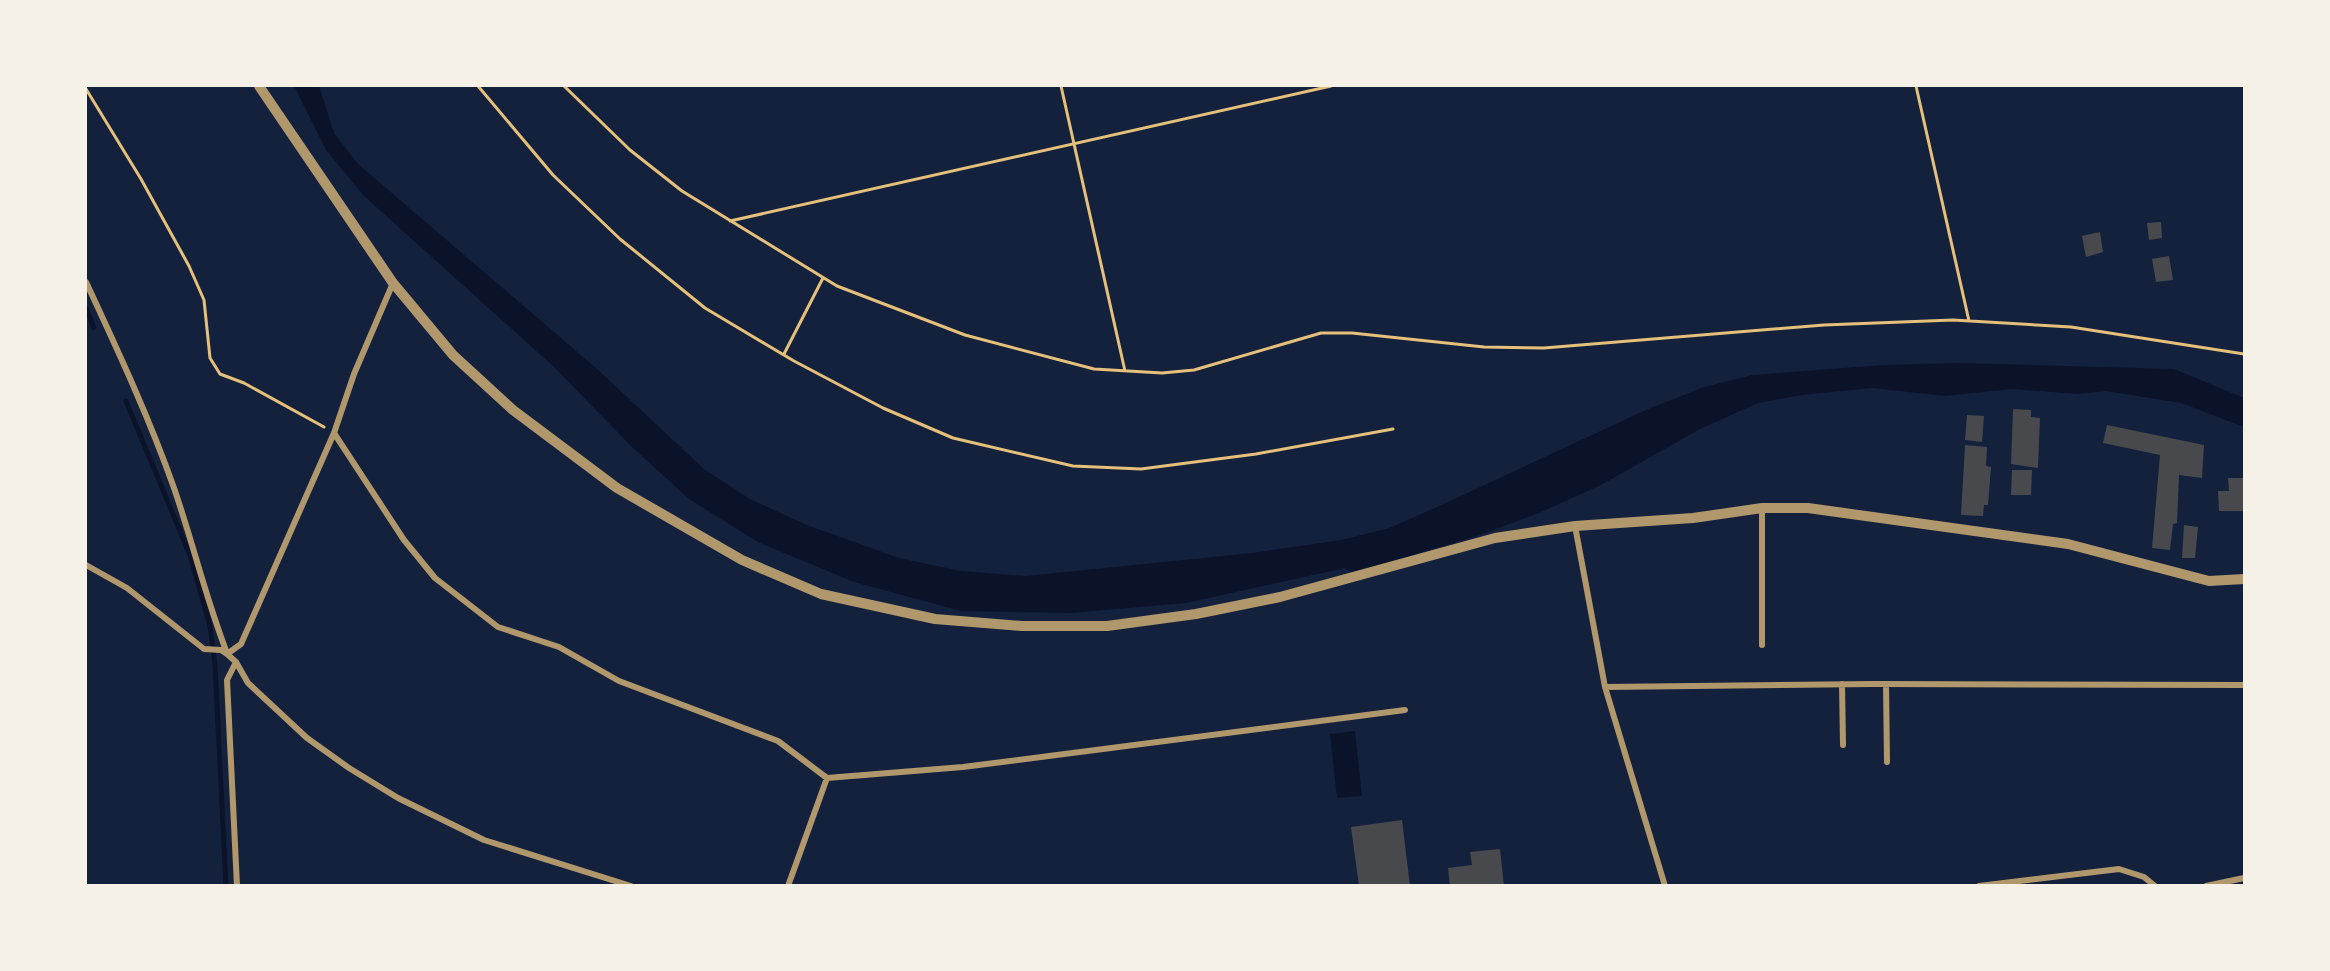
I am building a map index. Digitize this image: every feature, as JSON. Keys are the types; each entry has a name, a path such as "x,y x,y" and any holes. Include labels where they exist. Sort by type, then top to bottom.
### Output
{"street":[{"path":"259,86 393,283 453,355 496,394 616,488 742,560 821,594 934,619 1022,626 1107,626 1196,614 1280,597 1495,538 1575,526 1693,518 1762,508 1808,508 2068,544 2209,581 2244,579"},
{"path":"86,282 131,381 174,487 224,652 236,662 248,683 307,738 349,768 398,798 484,840 631,885"},
{"path":"86,565 127,588 208,651 224,652 241,644 334,433 354,374 393,283"},
{"path":"334,433 404,540 435,578 498,627 559,647 619,681 778,741 827,778 963,767 1405,710"},
{"path":"1762,508 1762,645"},
{"path":"1575,526 1605,687 1665,885"},
{"path":"236,662 227,680 237,885"},
{"path":"1605,687 1842,684 2244,685"},
{"path":"1842,684 1843,745"},
{"path":"1886,684 1887,762"},
{"path":"788,885 827,778"},
{"path":"1979,885 2119,869 2144,878 2155,885"},
{"path":"2206,885 2244,878"}],"path":[{"path":"478,86 553,175 620,239 705,309 883,408 953,438 1073,466 1141,469 1256,454 1393,429"},
{"path":"564,86 630,150 682,191 837,286 965,334 1094,369 1162,373 1194,370 1321,333 1352,333 1484,347 1544,348 1824,326 1970,321 2071,327 2244,354"},
{"path":"1061,86 1125,371"},
{"path":"730,221 1331,86"},
{"path":"1916,86 1970,321"},
{"path":"86,89 141,179 189,266 204,300 210,358 220,374 244,383 334,433"},
{"path":"784,354 823,278"}],"water":[{"path":"294,86 319,86 334,133 358,164 596,368 704,469 750,499 807,525 899,558 961,571 1026,576 1252,553 1341,540 1389,528 1648,409 1704,387 1752,375 1883,365 1960,363 2174,369 2244,398 2244,427 2181,403 2106,391 2078,394 2012,389 1945,396 1872,388 1802,395 1758,403 1700,429 1601,485 1539,513 1480,535 1353,573 1345,568 1186,603 1071,613 961,611 854,582 758,542 689,499 632,447 554,367 364,196 326,150"},
{"path":"1355,731 1362,796 1337,798 1330,734"}],"building":[{"path":"2161,222 2162,238 2149,240 2147,223"},
{"path":"2100,232 2103,252 2086,257 2082,236"},
{"path":"2169,256 2173,280 2156,282 2152,259"},
{"path":"2013,409 2031,410 2031,417 2040,418 2038,468 2011,464"},
{"path":"1967,415 1984,416 1982,442 1965,440"},
{"path":"2107,425 2204,445 2202,478 2179,475 2177,523 2173,524 2170,550 2152,548 2160,455 2103,443"},
{"path":"1965,445 1987,447 1986,466 1991,467 1988,505 1984,505 1983,516 1961,515"},
{"path":"2012,470 2032,470 2031,495 2011,495"},
{"path":"2228,478 2244,478 2244,511 2219,511 2218,491 2229,491"},
{"path":"2184,525 2198,527 2195,558 2182,558"},
{"path":"1402,820 1410,886 1359,886 1351,827"},
{"path":"1500,849 1504,886 1450,886 1448,868 1472,865 1470,852"}],"waterway":[{"path":"86,308 94,328"},
{"path":"126,401 190,555 210,626 215,665 226,886"}]}
